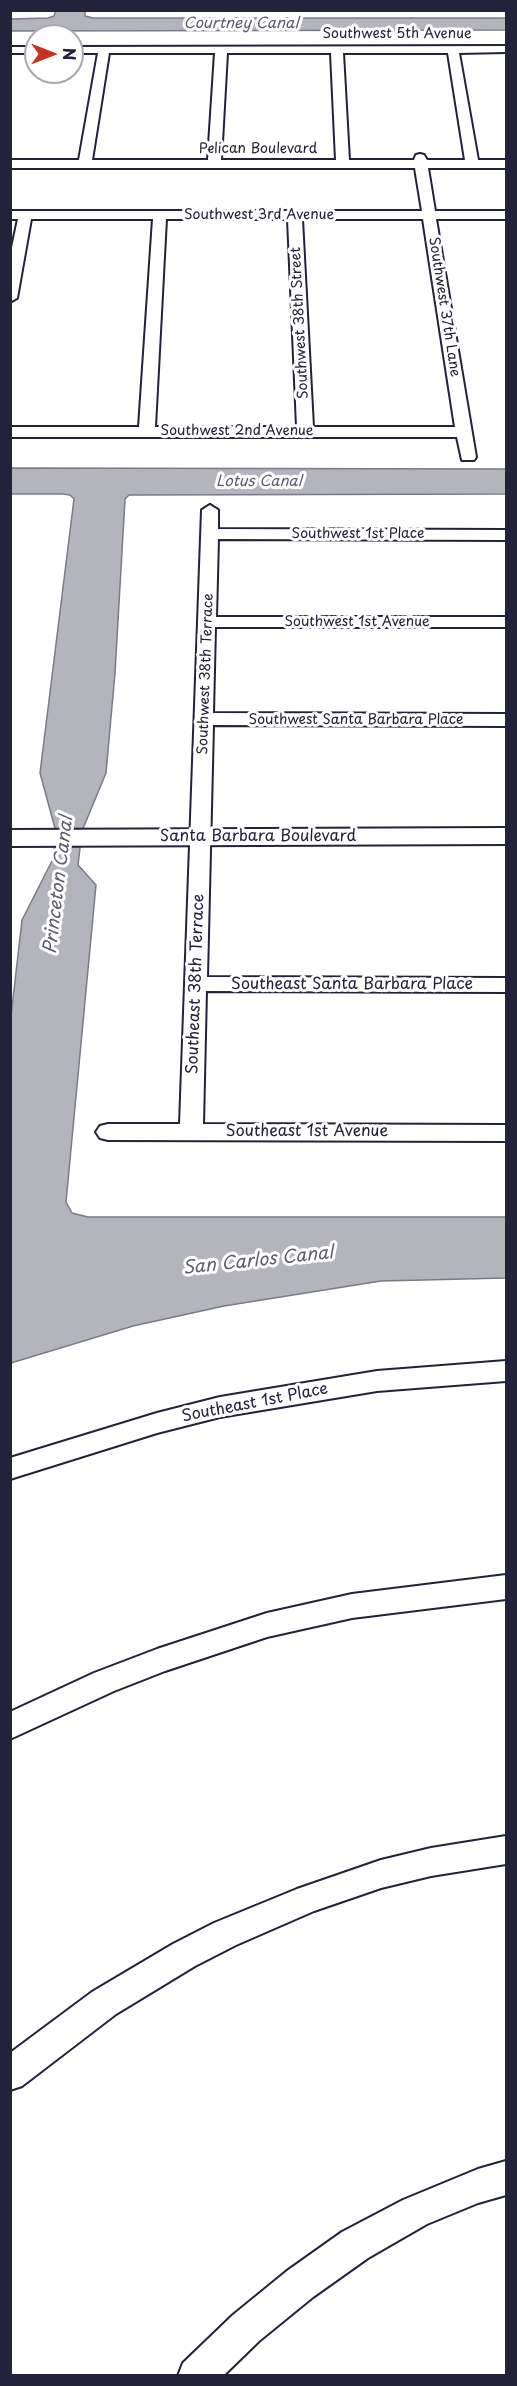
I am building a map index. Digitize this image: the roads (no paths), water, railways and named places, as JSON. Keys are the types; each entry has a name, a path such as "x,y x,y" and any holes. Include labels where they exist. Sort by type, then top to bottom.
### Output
{"main road":[{"name":"Santa Barbara Boulevard","path":"201,846 507,836"},
{"name":"Santa Barbara Boulevard","path":"10,838 40,846"},
{"name":"Santa Barbara Boulevard","path":"10,853 40,846 201,846 507,856"}],"street":[{"path":"453,49 472,161"},
{"name":"Southwest 5th Avenue","path":"84,50 507,49"},
{"path":"86,161 104,50"},
{"path":"214,161 221,50"},
{"path":"338,50 343,161"},
{"name":"Pelican Boulevard","path":"10,158 86,161 472,161 507,158"},
{"name":"Pelican Boulevard","path":"10,164 86,161"},
{"name":"Southwest 37th Lane","path":"421,161 468,457"},
{"name":"Pelican Boulevard","path":"472,161 507,164"},
{"path":"147,432 160,215"},
{"name":"Southwest 38th Street","path":"295,215 305,431"},
{"name":"Southwest 3rd Avenue","path":"18,216 507,215"},
{"path":"10,298 18,216"},
{"name":"Southwest 2nd Avenue","path":"10,432 463,432"},
{"name":"Southwest 38th Terrace","path":"201,846 210,510"},
{"name":"Southwest 1st Place","path":"210,534 507,535"},
{"name":"Southwest 1st Avenue","path":"208,622 507,622"},
{"name":"Southwest Santa Barbara Place","path":"205,719 507,720"},
{"name":"Southeast 38th Terrace","path":"191,1132 201,846"},
{"name":"Southeast Santa Barbara Place","path":"197,984 507,985"},
{"name":"Southeast 1st Avenue","path":"108,1132 507,1133"},
{"name":"Southeast 1st Place","path":"10,1469 147,1426 231,1405 377,1381 507,1371"},
{"path":"10,1726 136,1669 267,1626 352,1606 507,1587"},
{"path":"10,2074 104,2003 184,1955 235,1929 308,1899 381,1874 431,1862 507,1850"},
{"path":"196,2376 264,2313 355,2245 415,2212 478,2186 507,2178"}],"water":[{"name":"Courtney Canal","path":"56,10 85,11 85,16 93,18 506,18 506,30 84,31 84,24 24,24 24,31 11,31 11,19 54,16"},
{"path":"11,468 506,469 506,494 129,495 125,499 115,673 106,773 82,831 78,865 96,885 66,1202 72,1213 88,1217 506,1217 506,1278 381,1281 224,1306 133,1326 11,1363 11,1016 22,920 53,859 56,832 40,773 74,499 70,495 63,494 11,494"}],"water label":[{"name":"Lotus Canal","path":"259,482"},
{"name":"Princeton Canal","path":"59,885"},
{"name":"San Carlos Canal","path":"258,1261"}]}
